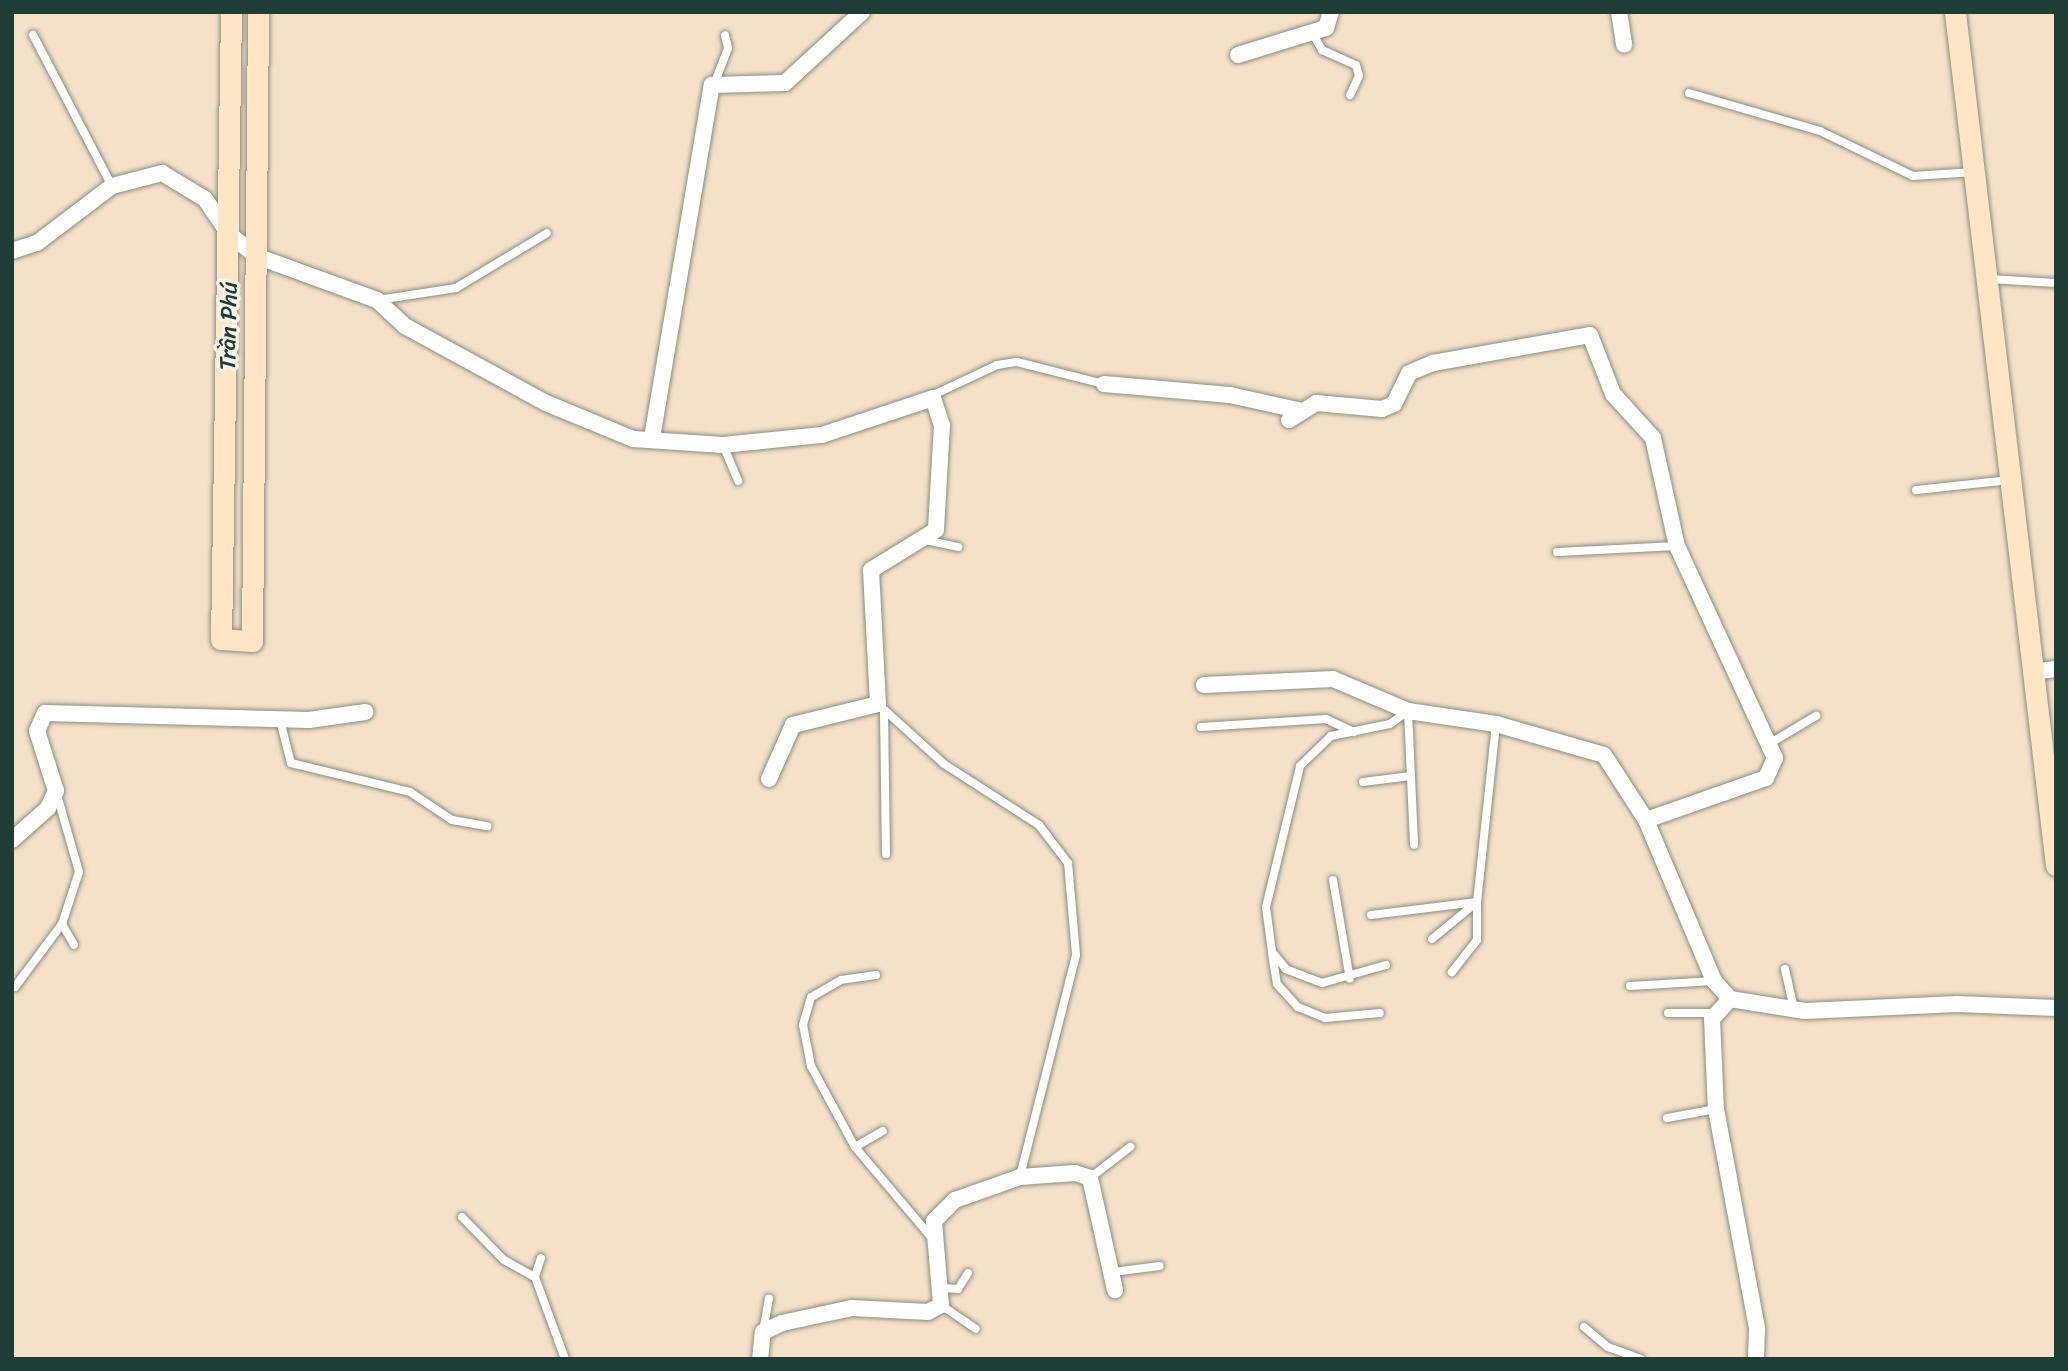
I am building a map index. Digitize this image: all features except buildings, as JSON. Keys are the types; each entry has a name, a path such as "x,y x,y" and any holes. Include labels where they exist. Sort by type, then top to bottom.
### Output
{"main road":[{"name":"Trần Phú","path":"231,12 222,639 252,641 258,12"},
{"path":"1955,12 2014,480 2034,672 2050,760 2056,865"}],"street":[{"path":"652,438 715,82 785,83 862,12"},
{"path":"1238,55 1329,25 1331,12"},
{"path":"1619,12 1624,45"},
{"path":"12,251 37,243 111,186 150,174 172,177 205,199 229,234 256,256 377,300 405,326 599,429 652,438 723,445 847,429 928,398 937,402 942,425 938,524 925,541 888,555 871,570 881,708 793,725 769,779"},
{"path":"1104,384 1230,396 1296,416 1316,403 1382,409 1394,404 1403,381 1419,368 1590,335 1613,394 1653,438 1677,546 1769,744 1775,766 1766,778 1646,820"},
{"path":"2034,672 2056,669"},
{"path":"1204,685 1333,679 1408,711 1496,724 1604,755 1646,820 1714,981 1730,999 1794,1009 2056,1008"},
{"path":"12,840 48,808 56,791 37,731 45,713 280,720 365,712"},
{"path":"1730,999 1714,1013 1716,1109 1757,1329 1756,1359"},
{"path":"760,1359 763,1332 852,1308 928,1312 942,1296 931,1237 946,1205 1020,1177 1075,1173 1090,1178 1115,1290"}],"lane":[{"path":"1312,32 1322,50 1358,69 1350,95"},
{"path":"33,35 111,186"},
{"path":"715,82 728,48 725,35"},
{"path":"1689,93 1820,131 1913,176 1974,172"},
{"path":"377,300 456,288 547,233"},
{"path":"1988,279 2056,283"},
{"path":"928,398 997,365 1017,362 1104,384"},
{"path":"723,445 738,481"},
{"path":"1916,490 2014,480"},
{"path":"925,541 958,547"},
{"path":"1557,552 1677,546"},
{"path":"881,708 886,853"},
{"path":"881,708 944,764 1039,825 1068,863 1076,955 1020,1177"},
{"path":"1380,1013 1325,1018 1298,1007 1278,984 1266,907 1293,781 1315,746 1354,732 1390,724 1408,711"},
{"path":"1408,711 1414,845"},
{"path":"1769,744 1816,716"},
{"path":"1201,727 1326,719 1354,732"},
{"path":"280,720 291,763 410,792 452,820 487,826"},
{"path":"1452,972 1477,940 1478,902 1496,724"},
{"path":"1363,782 1411,776"},
{"path":"15,987 62,924 79,872 56,791"},
{"path":"1333,880 1350,979"},
{"path":"1371,915 1478,902"},
{"path":"1432,939 1478,902"},
{"path":"62,924 74,946"},
{"path":"1272,952 1304,977 1350,979 1386,965"},
{"path":"1784,969 1794,1009"},
{"path":"876,975 827,986 805,1007 811,1066 855,1147 931,1237"},
{"path":"1630,986 1714,981"},
{"path":"1668,1013 1714,1013"},
{"path":"1667,1118 1716,1109"},
{"path":"855,1147 883,1131"},
{"path":"1090,1178 1130,1147"},
{"path":"462,1217 504,1260 535,1277"},
{"path":"541,1258 535,1277 565,1359"},
{"path":"1113,1272 1160,1266"},
{"path":"968,1273 958,1289 942,1296 976,1329"},
{"path":"763,1332 769,1299"},
{"path":"1584,1327 1608,1347 1641,1359"}]}
